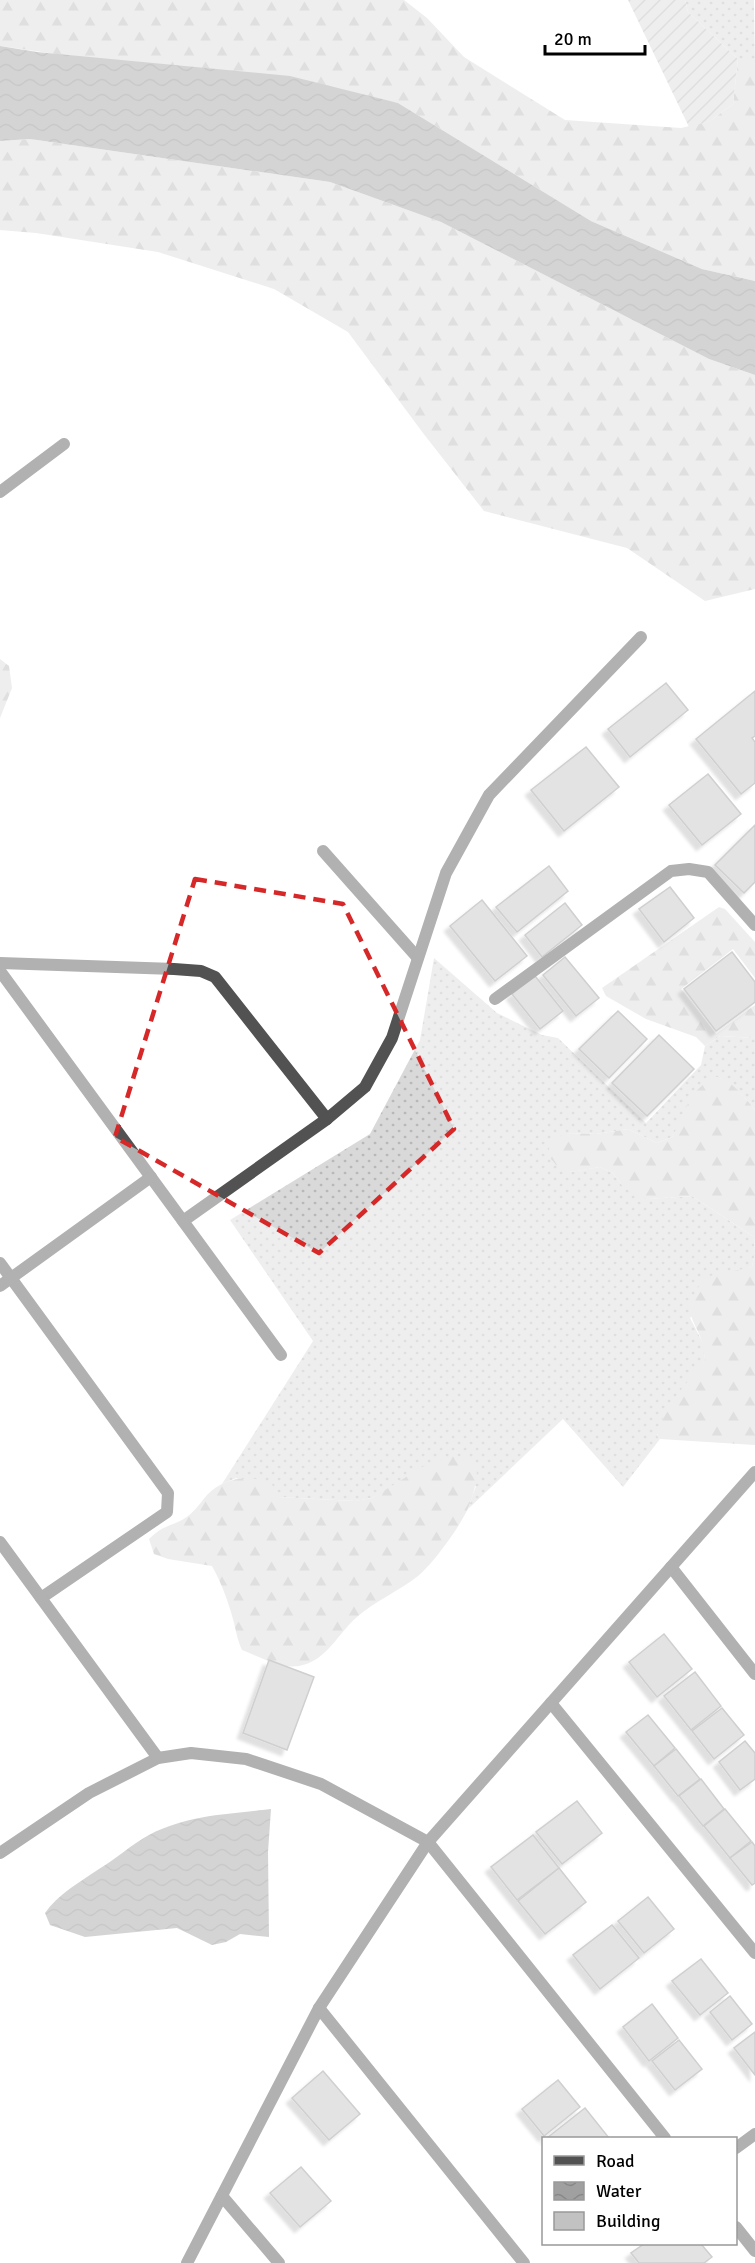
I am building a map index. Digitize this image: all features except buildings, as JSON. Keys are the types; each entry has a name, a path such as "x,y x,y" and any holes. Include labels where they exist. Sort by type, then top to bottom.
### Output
{"street":[{"path":"0,492 64,444"},
{"path":"183,1221 327,1119 365,1087 392,1038 446,873 489,795 641,637"},
{"path":"324,852 417,957"},
{"path":"495,999 671,871 689,869 708,872 755,926"},
{"path":"0,963 174,969 201,971 214,977 327,1119"},
{"path":"0,971 281,1356"},
{"path":"0,1286 151,1177"},
{"path":"0,1263 168,1493 167,1512 41,1598"},
{"path":"187,2263 319,2008 428,1842 755,1472"},
{"path":"0,1542 158,1758"},
{"path":"671,1568 755,1674"},
{"path":"551,1703 755,1953"},
{"path":"0,1852 89,1793 158,1758 191,1753 246,1759 321,1784 428,1842 663,2137"},
{"path":"319,2008 524,2263"},
{"path":"737,2147 755,2134"},
{"path":"222,2196 279,2263"},
{"path":"737,2229 755,2251"}],"highlighted area":[{"path":"195,879 343,904 454,1129 319,1253 115,1137"}],"green space":[{"path":"0,0 404,0 427,18 464,57 565,120 681,128 710,121 733,104 738,59 755,59 755,281 702,269 591,221 398,103 0,46"},
{"path":"628,0 685,0 688,12 738,59 733,104 710,121 689,127"},
{"path":"685,0 754,0 755,59 738,59 688,12"},
{"path":"30,139 330,182 441,222 709,359 755,375 755,589 705,601 627,548 484,511 348,332 274,289 158,252 36,233 0,230 0,141"},
{"path":"0,659 9,666 12,688 0,718"},
{"path":"719,907 725,909 755,942 755,978 733,949 681,989 716,1034 755,1005 755,1038 720,1036 705,1046 696,1037 646,1019 606,996 602,988"},
{"path":"434,958 497,1013 542,1035 558,1038 646,1123 701,1065 705,1046 720,1036 755,1038 755,1110 732,1086 716,1077 672,1137 657,1143 628,1129 596,1134 566,1133 570,1172 600,1167 613,1173 622,1185 648,1199 692,1196 754,1237 755,1252 752,1267 736,1272 690,1318 704,1345 705,1360 657,1435 660,1439 623,1487 563,1419 468,1509 476,1486 385,1491 372,1498 355,1501 278,1497 236,1478 222,1484 313,1341 230,1220 370,1134 420,1040"},
{"path":"716,1077 732,1085 755,1110 755,1252 754,1237 692,1196 648,1199 634,1195 613,1173 600,1167 571,1172 557,1166 547,1154 552,1141 566,1133 596,1134 628,1129 657,1143 672,1137 693,1096"},
{"path":"755,1252 755,1445 660,1439 657,1436 666,1408 705,1360 700,1336 691,1312 691,1303 696,1292 705,1277 752,1267"},
{"path":"454,1455 469,1458 477,1470 469,1506 446,1543 418,1576 364,1611 317,1659 299,1666 277,1664 242,1650 227,1599 212,1566 168,1559 154,1554 149,1539 160,1530 188,1516 214,1489 229,1481 245,1478 271,1482 278,1497 355,1501 372,1498 424,1466"}],"water":[{"path":"0,46 37,52 290,76 398,103 591,221 702,269 755,281 755,375 709,359 441,222 330,182 30,139 0,141"},
{"path":"271,1809 268,1852 269,1937 240,1934 226,1942 212,1945 177,1928 85,1937 50,1925 45,1913 56,1900 149,1835 194,1819"}]}
